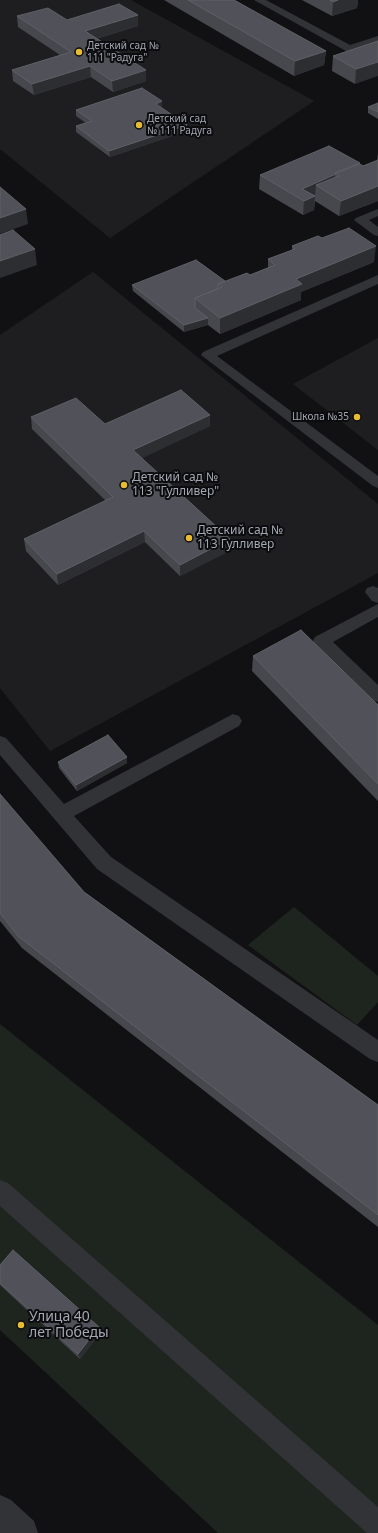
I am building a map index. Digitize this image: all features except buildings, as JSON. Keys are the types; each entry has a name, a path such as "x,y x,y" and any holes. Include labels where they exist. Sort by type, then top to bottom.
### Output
{"street":[{"path":"0,1510 22,1533"}],"lane":[{"path":"259,0 349,49 378,39"},
{"path":"378,212 360,220 378,232"},
{"path":"378,279 208,355 378,483"},
{"path":"378,610 321,641 378,695"},
{"path":"61,814 233,721"},
{"path":"0,743 104,864 378,1052"},
{"path":"0,1191 378,1526"}],"shaded area":[{"name":"Детский сад № 111 Радуга","path":"0,0 131,0 314,101 110,238 0,149"},
{"name":"Детский сад № 113 Гулливер","path":"93,272 378,504 378,573 50,751 0,688 0,335"},
{"name":"Школа №35","path":"378,338 378,450 293,384"},
{"path":"294,907 378,976 378,1002 357,1025 248,945"},
{"path":"0,1024 378,1325 378,1533 218,1533 0,1330"}],"place":[{"name":"Детский сад № 111 \"Радуга\"","path":"79,52"},
{"name":"Детский сад № 111 Радуга","path":"139,125"},
{"name":"Школа №35","path":"357,417"},
{"name":"Детский сад № 113 \"Гулливер\"","path":"124,485"},
{"name":"Детский сад № 113 Гулливер","path":"189,538"},
{"name":"Улица 40 лет Победы","path":"21,1325"}]}
